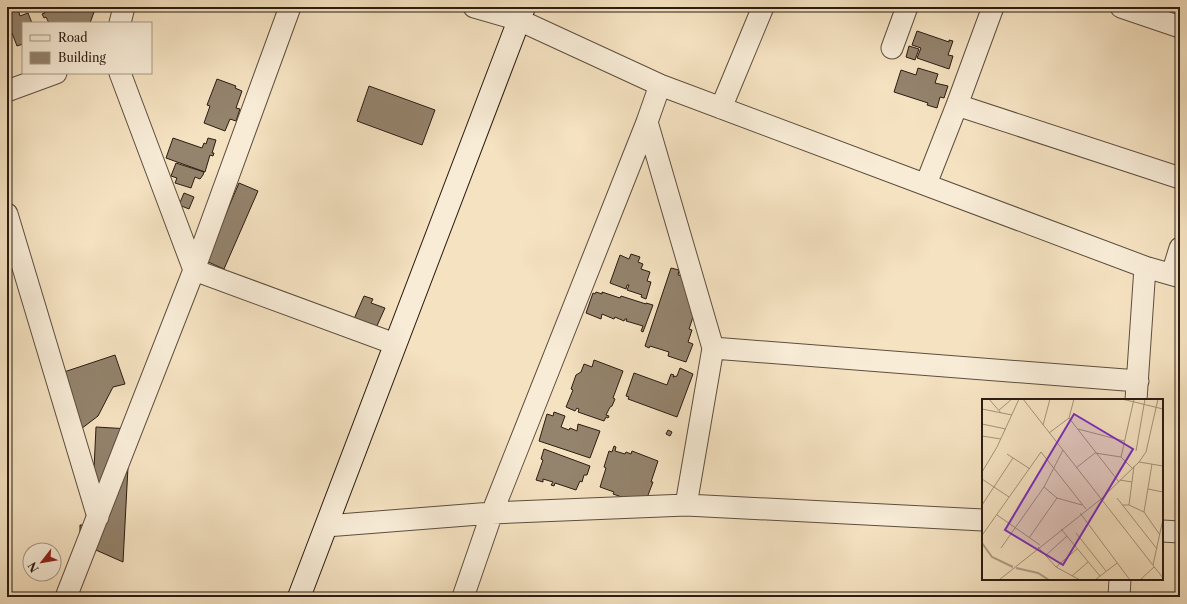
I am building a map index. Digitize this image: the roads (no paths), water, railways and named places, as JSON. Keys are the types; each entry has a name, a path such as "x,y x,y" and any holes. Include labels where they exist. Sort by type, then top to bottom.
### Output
{"main road":[{"path":"299,597 521,14"}],"street":[{"path":"120,22 124,7"},
{"path":"66,597 194,270 290,7"},
{"path":"474,7 521,14 660,86 1145,267 1176,275 1180,248"},
{"path":"721,108 763,7"},
{"path":"892,48 907,7"},
{"path":"926,184 993,7"},
{"path":"1121,7 1180,27"},
{"path":"7,91 53,74"},
{"path":"120,74 194,270 395,344"},
{"path":"463,597 492,513 660,86"},
{"path":"957,105 1180,178"},
{"path":"647,122 713,348 686,505"},
{"path":"7,214 98,517"},
{"path":"713,348 1137,390 1145,267"},
{"path":"326,526 492,513 686,505 982,520"},
{"path":"1163,531 1180,532"},
{"path":"1119,597 1120,580"}]}
